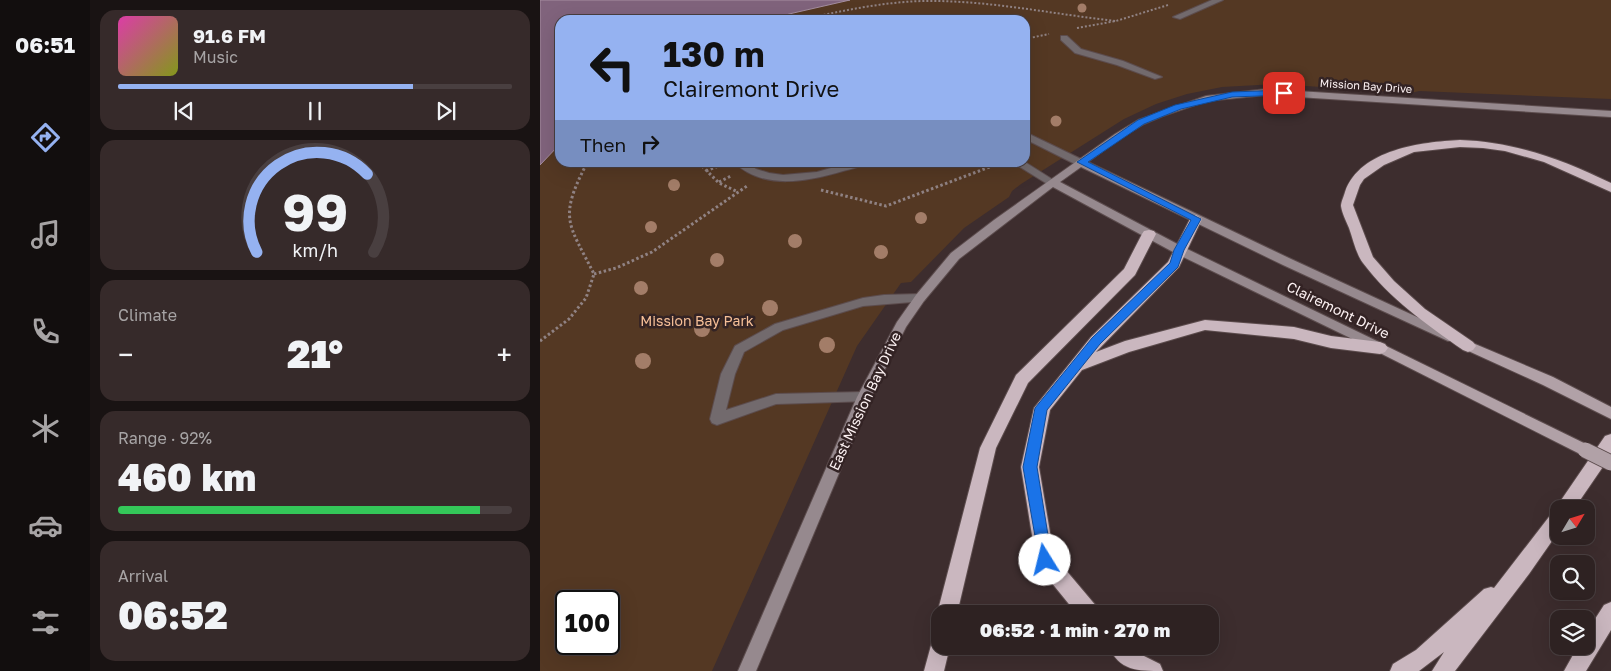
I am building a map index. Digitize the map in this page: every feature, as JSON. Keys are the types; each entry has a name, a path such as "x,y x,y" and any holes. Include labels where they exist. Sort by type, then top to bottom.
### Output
{"highway":[{"path":"1468,346 1420,313 1389,284 1367,259 1347,205 1357,180 1374,165 1400,152 1455,143 1496,144 1541,155 1577,170 1611,188"},
{"path":"1082,605 1045,560 1030,467 1042,408 1096,341 1174,264 1179,250 1196,219"},
{"path":"950,605 988,448 1022,380 1130,272 1149,234"},
{"path":"1077,366 1126,347 1205,325 1294,333 1331,342 1380,348"},
{"path":"1570,500 1611,441"},
{"path":"1442,671 1550,529"},
{"path":"1400,671 1423,658 1522,568"},
{"path":"1574,671 1611,612"},
{"path":"934,671 938,655"},
{"path":"1126,655 1129,659 1153,671"}],"main road":[{"name":"Mission Bay Drive","path":"1053,183 1141,122 1178,107 1232,95 1266,92 1303,93 1611,114"},
{"name":"Clairemont Drive","path":"1081,162 1196,219 1468,346 1548,381 1611,413"},
{"name":"Clairemont Drive","path":"1053,183 1179,250 1516,414 1611,463"},
{"name":"East Mission Bay Drive","path":"747,671 864,397 901,325 920,298 955,256 998,222 1053,183"}],"lane":[{"path":"1177,17 1219,0"},
{"path":"1064,38 1078,51 1120,63 1158,77"},
{"path":"1030,137 1081,162"},
{"path":"744,167 761,174 789,178 822,175 848,167"},
{"path":"1026,167 1053,183"},
{"path":"864,397 776,399 717,419 728,374 739,349 779,327 863,302 884,299 920,298"}],"path":[{"path":"820,15 852,7 926,1 1008,6 1116,21 1171,5"},
{"path":"540,341 569,319 586,298 594,274 574,234 569,209 574,189 585,167"},
{"path":"703,167 719,183 738,192"},
{"path":"706,171 716,167"},
{"path":"821,190 886,206 990,167"},
{"path":"594,274 616,268 652,252 753,181"}],"green space":[{"name":"Mission Bay Park","path":"850,0 1611,0 1611,99 1419,91 1411,93 1276,84 1222,87 1187,94 1156,104 1124,119 1021,184 1012,191 1009,197 964,228 911,282 901,283 857,346 712,671 540,671 540,165 555,149 555,167 1030,167 1030,15 786,15"}],"shaded area":[{"path":"540,0 850,0 786,15 555,15 555,149 540,165"}],"route":[{"path":"1045,560 1030,467 1042,408 1096,341 1174,264 1179,250 1196,219 1081,162 1141,122 1178,107 1206,99 1232,95 1266,92 1284,93"}]}
